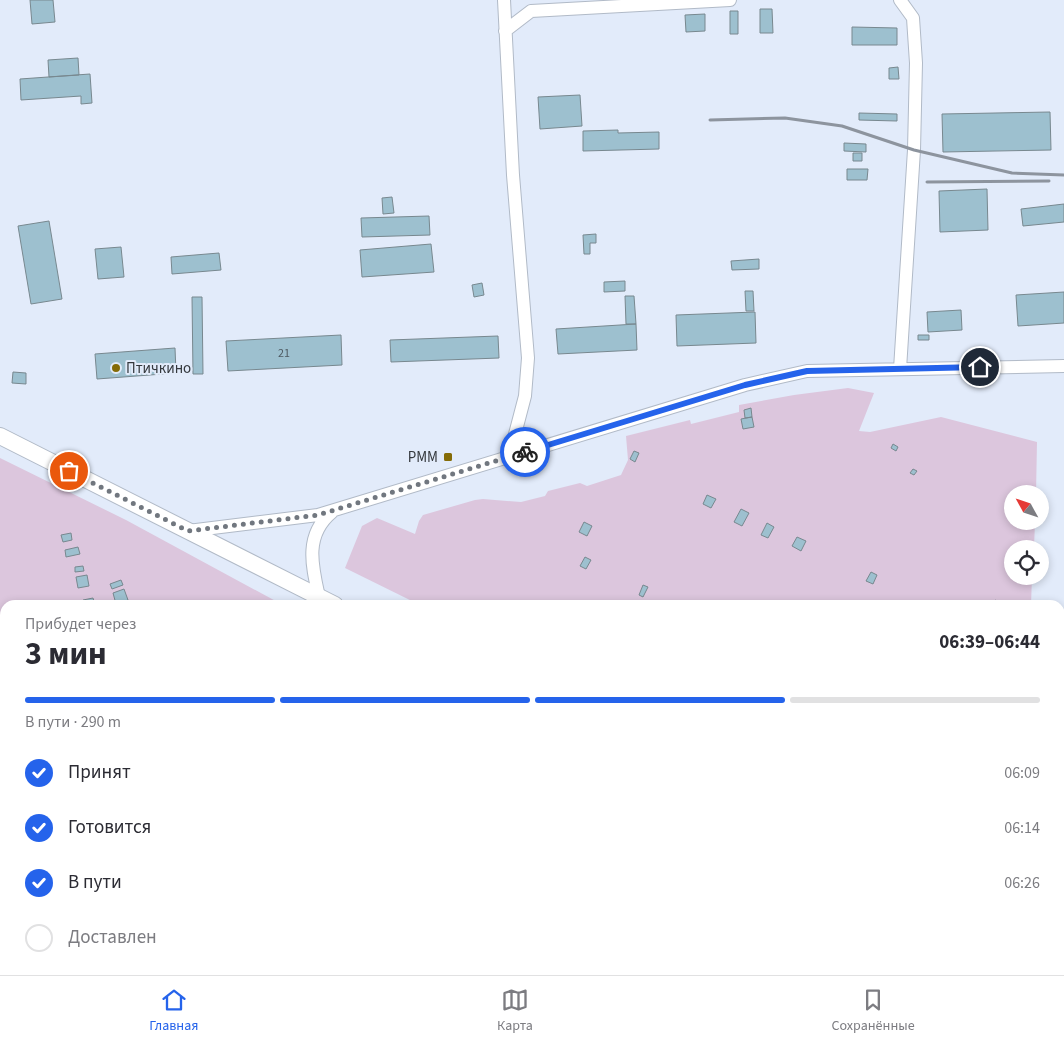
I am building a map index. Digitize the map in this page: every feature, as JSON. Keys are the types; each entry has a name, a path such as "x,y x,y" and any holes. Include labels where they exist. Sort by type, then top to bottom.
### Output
{"main road":[{"path":"0,436 325,600"}],"street":[{"path":"504,0 513,174 528,358 525,396 509,457"},
{"path":"505,31 531,11 730,0"},
{"path":"900,0 913,18 916,63 914,150 900,369"},
{"path":"188,531 318,515 745,385 807,371 1064,366"},
{"path":"319,597 313,571 311,548 314,532 323,519 334,510"}],"shaded area":[{"path":"848,388 874,393 859,431 870,432 941,417 1037,442 1036,485 1004,485 1004,530 1035,530 1034,540 1004,540 1004,585 1032,585 1031,600 410,600 345,568 362,526 377,518 415,534 423,515 475,500 521,502 545,496 548,491 580,483 587,486 621,475 628,460 626,436 690,420 691,424 739,412 739,405"},
{"path":"0,458 126,520 274,600 0,600"}],"building":[{"path":"30,0 53,0 55,22 32,24"},
{"path":"760,9 772,9 773,33 760,33"},
{"path":"730,11 738,11 738,34 730,34"},
{"path":"705,14 705,31 686,32 685,15"},
{"path":"852,27 897,28 897,45 852,45"},
{"path":"78,58 79,75 49,77 48,60"},
{"path":"898,67 899,79 889,79 889,68"},
{"path":"90,74 92,103 81,104 81,96 21,100 20,79"},
{"path":"580,95 582,126 540,129 538,97"},
{"path":"1050,112 1051,150 943,152 942,114"},
{"path":"859,113 897,114 897,121 859,120"},
{"path":"618,130 618,133 659,132 659,149 583,151 583,131"},
{"path":"844,143 866,144 866,152 844,151"},
{"path":"853,153 862,153 862,161 853,161"},
{"path":"847,169 868,169 867,180 847,180"},
{"path":"987,189 988,230 940,232 939,191"},
{"path":"392,197 394,213 383,214 382,198"},
{"path":"1064,204 1064,222 1023,226 1021,209"},
{"path":"429,216 430,235 362,237 361,218"},
{"path":"49,221 62,299 31,304 18,226"},
{"path":"596,234 596,243 590,243 590,254 584,254 583,235"},
{"path":"431,244 434,272 362,277 360,250"},
{"path":"121,247 124,277 98,279 95,249"},
{"path":"219,253 221,270 172,274 171,257"},
{"path":"759,259 759,269 732,270 731,261"},
{"path":"625,281 625,291 604,292 604,282"},
{"path":"482,283 484,295 474,297 472,285"},
{"path":"745,291 753,291 754,311 746,311"},
{"path":"1064,292 1064,323 1018,326 1016,295"},
{"path":"625,296 634,296 636,324 626,324"},
{"path":"192,297 202,297 203,374 193,374"},
{"path":"961,310 962,330 928,332 927,312"},
{"path":"755,312 756,343 677,346 676,315"},
{"path":"636,324 637,350 558,354 556,329"},
{"path":"341,335 342,365 228,371 226,341"},
{"path":"918,335 929,335 929,340 918,340"},
{"path":"498,336 499,358 391,362 390,340"},
{"path":"175,348 176,373 97,379 95,354"},
{"path":"13,372 26,373 26,384 12,383"},
{"path":"751,408 752,417 745,418 744,410"},
{"path":"752,417 754,427 743,429 741,419"},
{"path":"893,444 898,447 896,451 891,448"},
{"path":"634,451 639,453 635,462 630,459"},
{"path":"913,469 917,471 914,475 910,473"},
{"path":"707,495 716,499 711,508 703,504"},
{"path":"741,509 749,513 742,526 734,522"},
{"path":"584,522 592,526 587,536 579,532"},
{"path":"767,523 774,527 768,538 761,535"},
{"path":"71,533 72,540 63,542 61,535"},
{"path":"797,537 806,541 801,551 792,546"},
{"path":"78,547 80,554 66,557 65,550"},
{"path":"585,557 591,560 586,569 580,566"},
{"path":"83,566 84,571 75,572 75,567"},
{"path":"871,572 877,575 873,584 866,581"},
{"path":"87,575 89,586 78,588 76,577"},
{"path":"121,580 123,585 112,589 110,584"},
{"path":"643,585 648,587 643,597 639,595"},
{"path":"124,589 128,600 115,600 113,593"}],"railway":[{"path":"710,120 785,118 842,126 914,150 1012,173 1064,175"},
{"path":"927,182 1049,181"}],"way so far":[{"path":"69,471 188,531 318,515 525,452"}],"place":[{"name":"Птичкино","path":"116,368"},
{"name":"РММ","path":"448,457"}],"route":[{"path":"525,452 745,385 807,371 980,367"}]}
